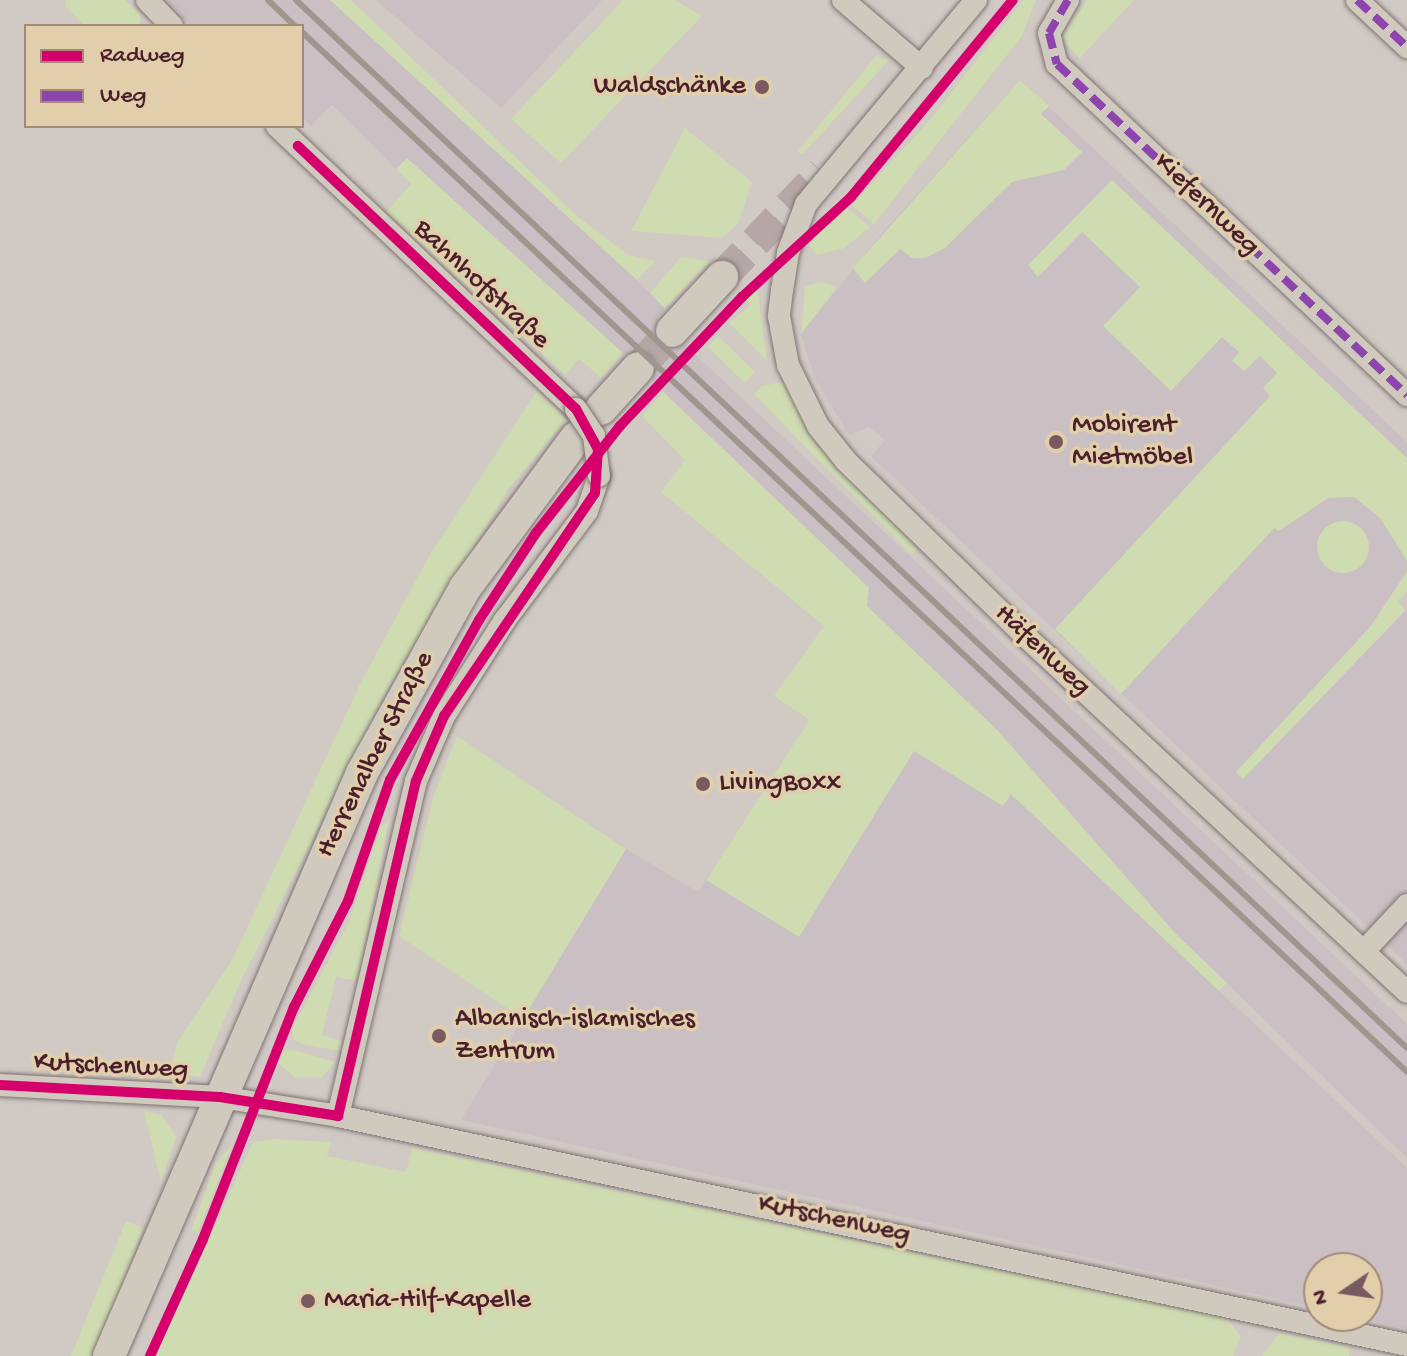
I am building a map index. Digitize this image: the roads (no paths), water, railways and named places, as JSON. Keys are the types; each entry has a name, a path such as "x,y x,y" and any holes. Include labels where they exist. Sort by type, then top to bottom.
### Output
{"main road":[{"path":"672,331 722,277"},
{"name":"Herrenalber Straße","path":"109,1356 362,773 412,678 465,588 584,419 638,368"}],"street":[{"path":"147,0 170,24"},
{"path":"843,0 922,68 976,0"},
{"name":"Kiefernweg","path":"1068,0 1049,33 1057,64 1407,395"},
{"path":"1357,0 1407,47"},
{"name":"Häfenweg","path":"922,68 806,204 788,253 779,316 788,365 827,438 1022,633 1407,992"},
{"name":"Bahnhofstraße","path":"279,128 584,419 594,436 599,476"},
{"name":"Herrenalber Straße","path":"338,1116 416,781 444,716 505,620 587,511 599,476"},
{"path":"1364,951 1407,905"},
{"name":"Kutschenweg","path":"0,1085 220,1097 338,1116 1407,1345"}],"tunnel":[{"path":"722,277 822,172"},
{"path":"638,368 672,331"}],"railway":[{"path":"268,0 293,24"},
{"path":"296,0 1407,1048"},
{"path":"304,34 1407,1072"}],"place":[{"name":"Waldschänke","path":"762,87"},
{"name":"Mobirent Mietmöbel","path":"1056,442"},
{"name":"LivingBoxx","path":"703,784"},
{"name":"Albanisch-islamisches Zentrum","path":"439,1036"},
{"name":"Maria-Hilf-Kapelle","path":"308,1301"}]}
